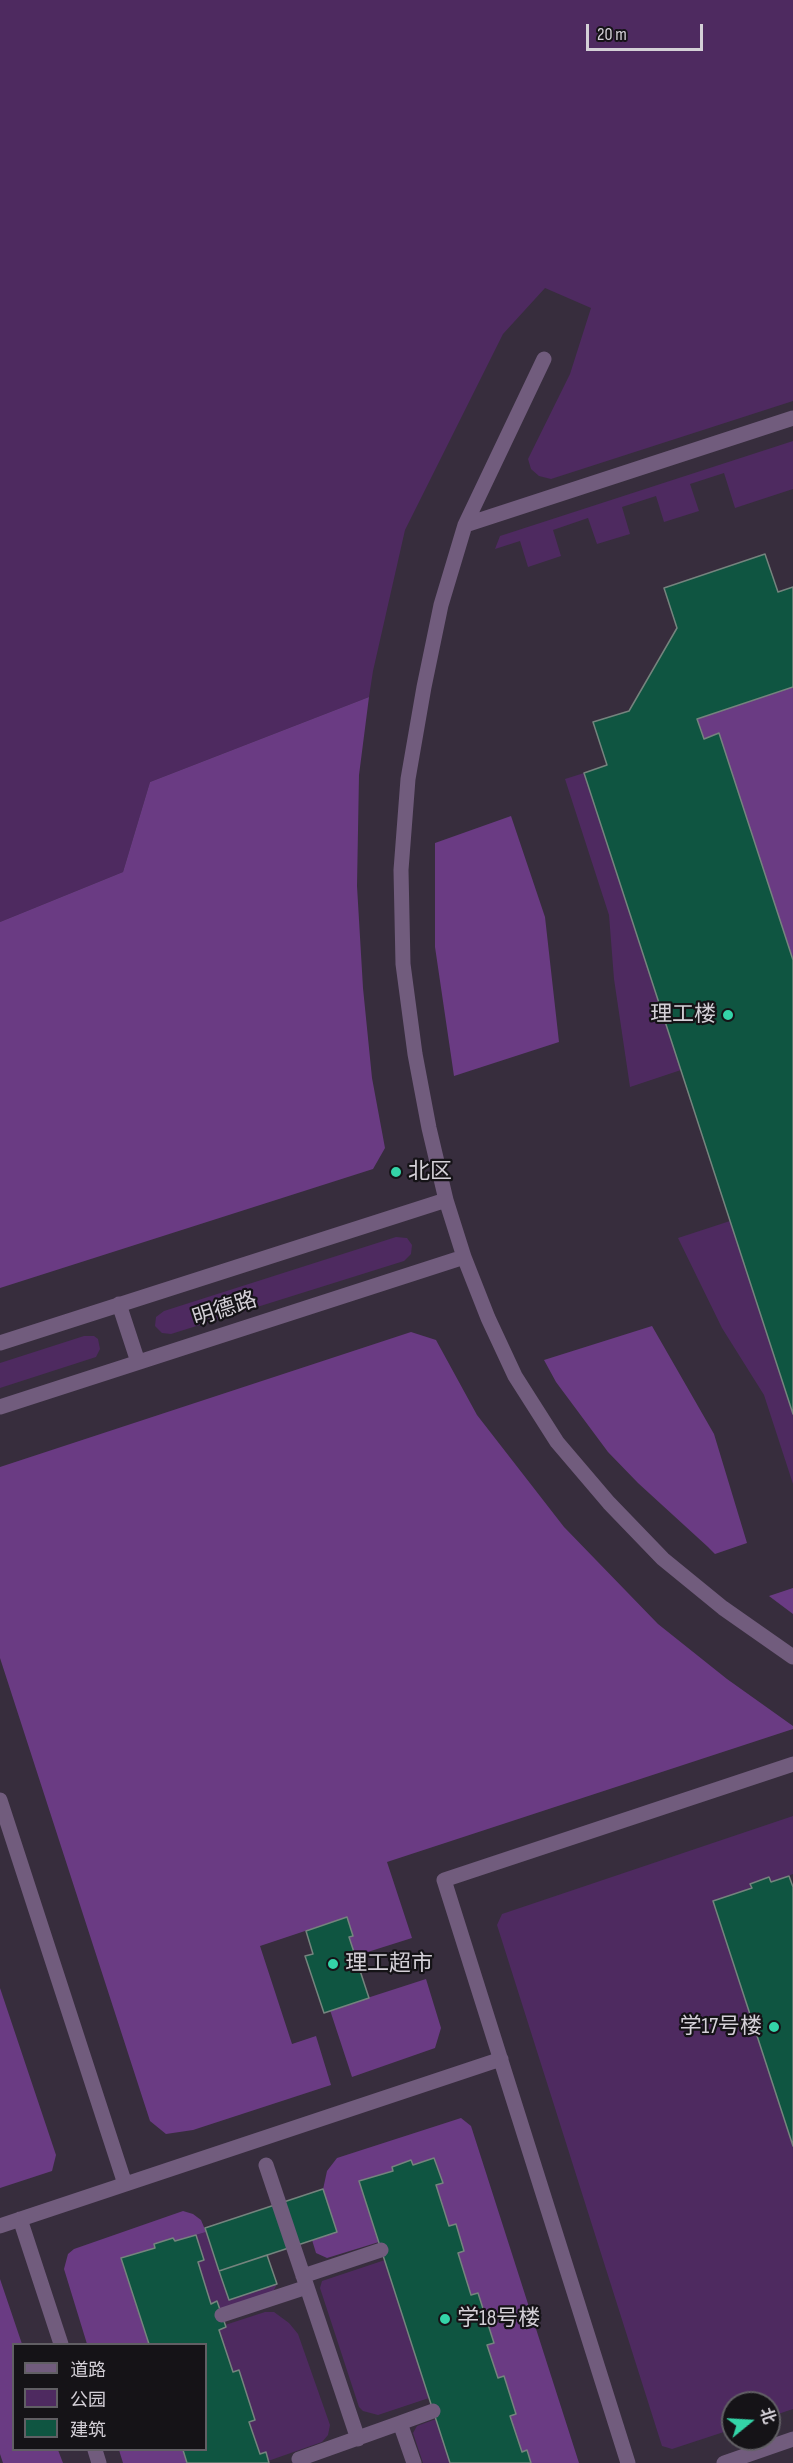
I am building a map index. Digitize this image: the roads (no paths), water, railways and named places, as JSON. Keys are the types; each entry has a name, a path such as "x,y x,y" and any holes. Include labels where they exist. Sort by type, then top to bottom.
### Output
{"lane":[{"path":"544,359 465,525 441,605 408,779 401,870 403,964 415,1054 429,1128 446,1200 464,1257 488,1318 515,1376 557,1442 609,1503 663,1559 723,1608 793,1658"},
{"path":"465,525 793,418"},
{"name":"明德路","path":"0,1343 446,1200"},
{"name":"明德路","path":"0,1407 464,1257"},
{"path":"120,1304 138,1362"},
{"path":"628,2463 444,1880 793,1764"},
{"path":"0,1800 125,2184"},
{"path":"0,2226 501,2059"},
{"path":"266,2165 358,2439"},
{"path":"20,2219 61,2343"},
{"path":"222,2315 381,2250"},
{"path":"296,2462 433,2411"},
{"path":"400,2423 414,2463"},
{"path":"724,2463 793,2439"}],"place":[{"name":"理工楼","path":"728,1015"},
{"name":"北区","path":"396,1172"},
{"name":"理工超市","path":"333,1964"},
{"name":"学17号楼","path":"774,2027"},
{"name":"学18号楼","path":"445,2319"}]}
